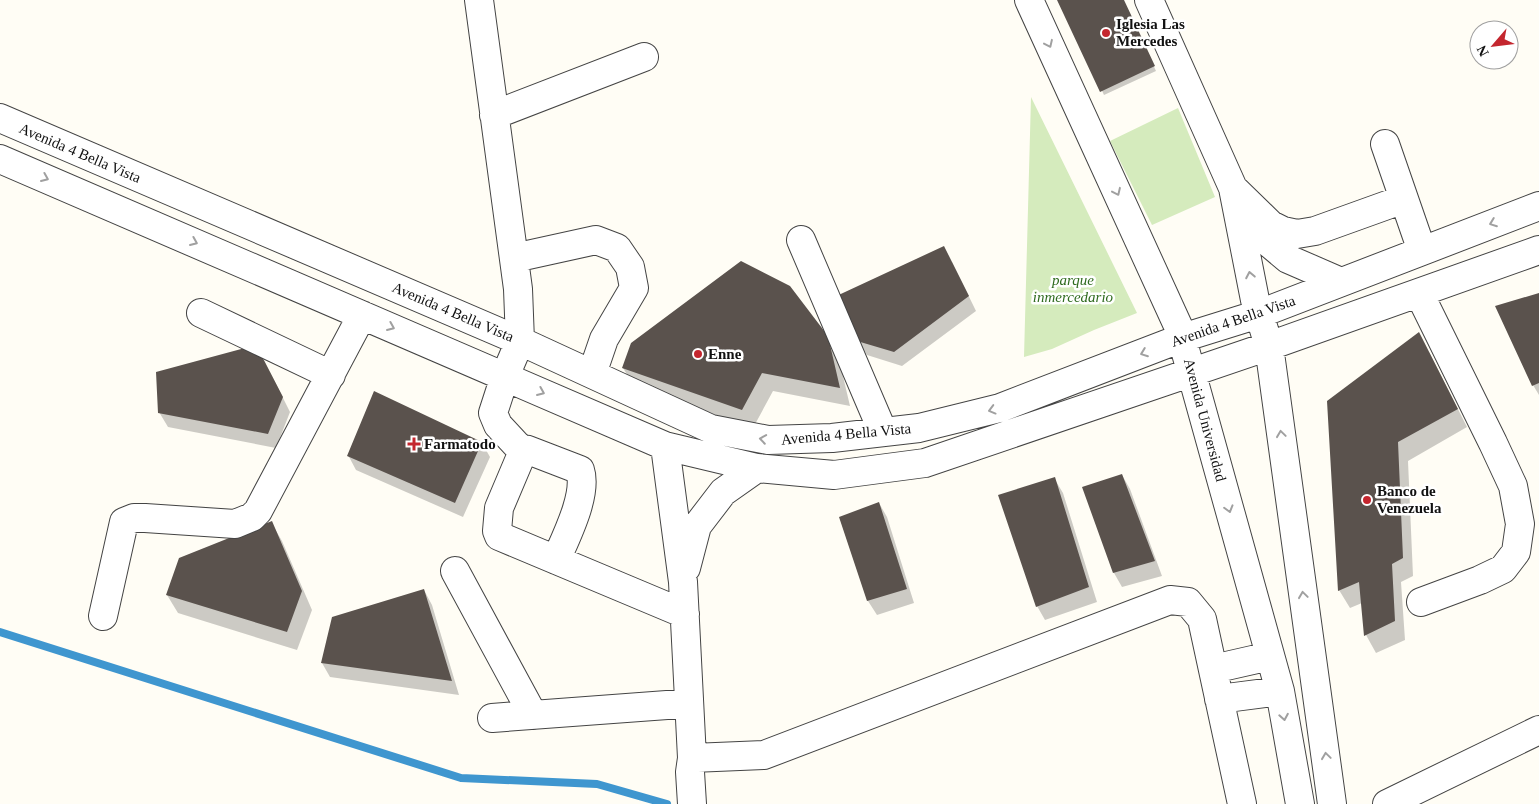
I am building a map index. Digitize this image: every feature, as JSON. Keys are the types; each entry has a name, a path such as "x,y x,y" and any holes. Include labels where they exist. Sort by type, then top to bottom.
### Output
{"street":[{"path":"479,0 518,289 520,341 492,412 498,425 524,453"},
{"name":"Avenida Universidad","path":"1029,0 1179,328 1280,691 1300,804"},
{"path":"1149,0 1235,199 1255,300 1269,346 1332,804"},
{"path":"494,115 644,57"},
{"name":"Avenida 4 Bella Vista","path":"0,118 520,341 711,429 768,440 832,438 919,428 1000,408 1182,338 1259,314 1539,206"},
{"path":"1384,144 1422,251"},
{"name":"Avenida 4 Bella Vista","path":"0,159 665,446 757,468 834,475 925,463 1269,346 1539,250"},
{"path":"1235,199 1272,225 1283,231 1297,234 1315,231 1404,199"},
{"path":"1235,199 1263,238 1277,251 1288,258 1341,282"},
{"path":"238,262 253,227"},
{"path":"514,258 596,240 617,248 630,267 634,288 604,339 592,374"},
{"path":"800,240 883,432"},
{"path":"1419,293 1509,477 1520,524 1516,552 1502,569 1480,580 1421,602"},
{"path":"201,313 331,375"},
{"path":"104,616 124,522 134,518 145,518 235,524 252,517 258,511 362,315"},
{"path":"665,446 683,582 692,758 690,772 692,804"},
{"path":"556,560 579,505 582,475 580,470 528,450 521,456 499,508 497,531 499,536 684,614"},
{"path":"683,582 697,526 723,492 757,468"},
{"path":"455,570 533,716"},
{"path":"692,758 764,755 1170,600 1188,602 1202,619 1242,804"},
{"path":"1213,669 1270,656"},
{"path":"1219,699 1280,691"},
{"path":"492,718 689,704"},
{"path":"1387,804 1539,730"}],"green space":[{"name":"parque inmercedario","path":"1031,97 1137,313 1052,349 1024,357"},
{"path":"1178,108 1215,197 1152,225 1110,141"}],"building":[{"name":"Iglesia Las Mercedes","path":"1057,0 1124,0 1155,66 1100,92"},
{"path":"944,246 969,296 894,352 857,341 830,299"},
{"path":"741,261 790,286 828,336 840,388 762,373 742,410 622,368 631,343"},
{"path":"1539,293 1539,383 1532,386 1495,306"},
{"name":"Banco de Venezuela","path":"1419,332 1458,409 1398,442 1403,558 1392,564 1395,621 1364,636 1359,582 1338,591 1327,401"},
{"path":"256,345 283,397 268,434 158,413 156,372"},
{"path":"374,391 482,442 455,503 347,456"},
{"path":"1122,474 1155,561 1113,573 1082,487"},
{"path":"1055,477 1089,587 1036,607 998,495"},
{"path":"879,502 907,589 867,601 839,517"},
{"path":"272,521 302,591 287,632 166,595 179,558"},
{"path":"424,589 452,681 321,663 332,617"}],"waterway":[{"path":"0,632 461,778 597,784 667,804"}],"place":[{"name":"Iglesia Las Mercedes","path":"1106,33"},
{"name":"Enne","path":"698,354"},
{"name":"Farmatodo","path":"414,444"},
{"name":"Banco de Venezuela","path":"1367,500"}]}
